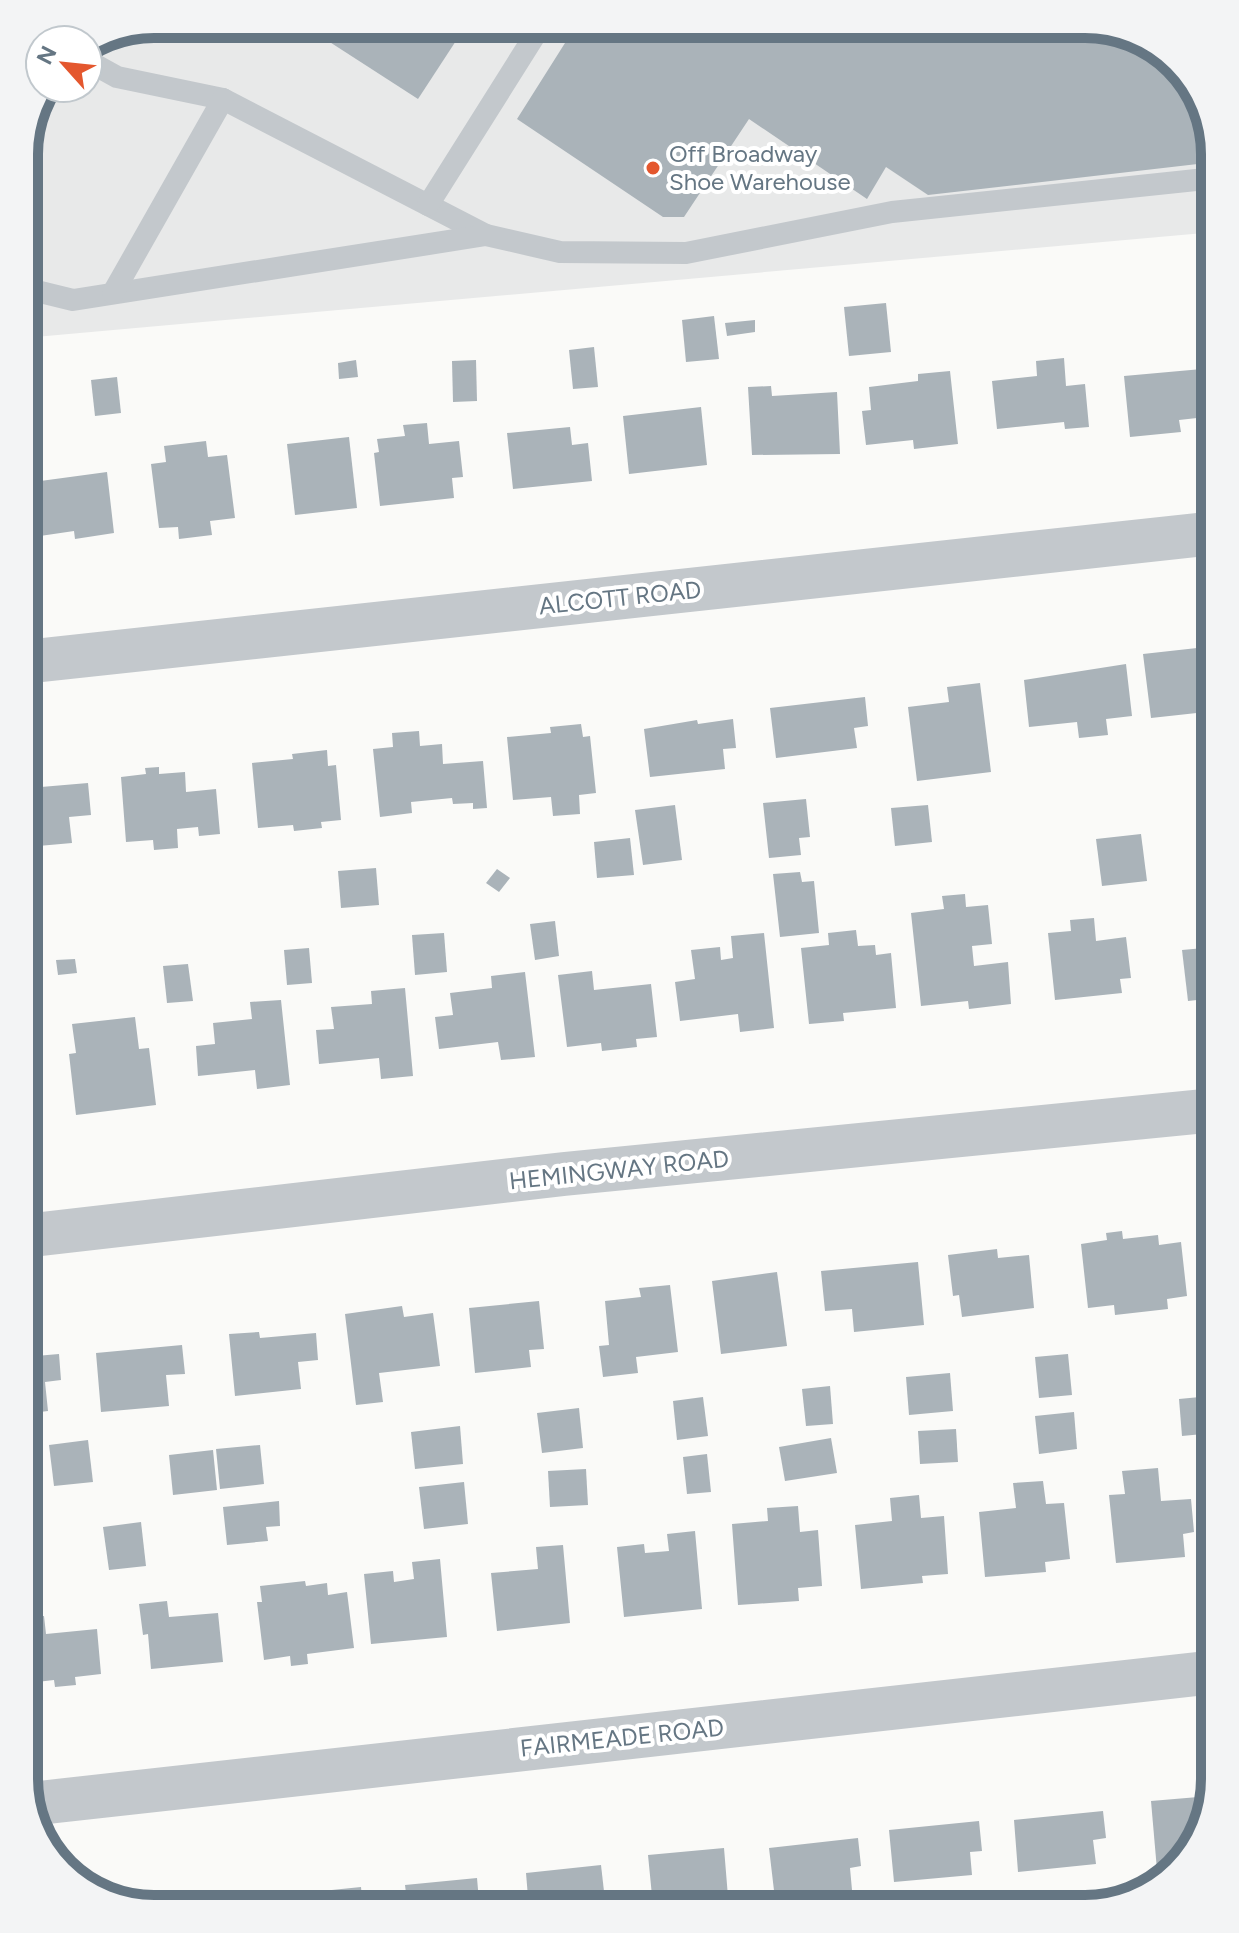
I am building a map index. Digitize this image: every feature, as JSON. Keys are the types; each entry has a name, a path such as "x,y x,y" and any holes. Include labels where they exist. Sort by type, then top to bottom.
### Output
{"street":[{"name":"ALCOTT ROAD","path":"38,660 1201,535"},
{"name":"HEMINGWAY ROAD","path":"38,1234 564,1174 1201,1111"},
{"name":"FAIRMEADE ROAD","path":"41,1803 1201,1674"}],"lane":[{"path":"428,205 533,38"},
{"path":"104,70 117,77 223,99 486,235 560,252 686,253 892,212 1201,179"},
{"path":"113,293 223,99"},
{"path":"38,291 73,300 486,235"}],"shaded area":[{"path":"154,38 1092,38 1122,44 1149,58 1172,78 1189,103 1199,132 1201,233 38,337 38,147 50,104 104,104 104,50 132,40"}],"building":[{"path":"323,38 458,38 418,99"},
{"path":"568,38 1009,38 1013,41 1092,38 1136,50 1172,78 1195,117 1201,164 928,195 886,167 867,199 749,119 684,217 663,217 517,119"},
{"path":"886,303 891,352 849,356 844,307"},
{"path":"714,316 719,359 686,362 682,320"},
{"path":"755,320 755,332 727,336 725,323"},
{"path":"594,347 598,387 573,389 569,350"},
{"path":"1064,358 1066,386 1085,384 1089,427 1065,429 1064,422 997,429 992,381 1037,376 1036,361"},
{"path":"356,360 358,377 339,379 338,363"},
{"path":"476,360 477,401 453,402 452,361"},
{"path":"1201,369 1201,418 1179,420 1181,432 1130,437 1124,376"},
{"path":"950,371 958,444 914,449 913,440 866,445 862,411 871,410 869,387 918,381 918,374"},
{"path":"117,377 121,413 95,416 91,380"},
{"path":"771,386 772,396 837,392 840,454 752,455 748,387"},
{"path":"701,407 707,465 629,474 623,416"},
{"path":"427,423 429,444 459,441 463,477 452,478 454,498 380,506 374,453 379,452 377,439 405,436 403,425"},
{"path":"570,427 572,445 588,443 592,481 513,489 507,433"},
{"path":"349,437 357,508 295,515 287,444"},
{"path":"206,441 208,457 227,455 235,518 210,521 212,535 179,539 178,527 159,528 151,464 166,462 164,446"},
{"path":"107,472 114,533 75,539 74,531 40,536 38,481"},
{"path":"1201,648 1201,713 1151,718 1143,654"},
{"path":"1126,664 1132,716 1106,719 1108,735 1079,738 1077,722 1029,727 1024,680"},
{"path":"980,683 991,772 917,781 908,707 949,702 947,687"},
{"path":"865,697 868,726 854,728 857,748 776,758 770,708"},
{"path":"733,719 736,748 723,749 725,769 650,777 644,729 697,720 698,724"},
{"path":"581,724 583,737 590,736 596,793 579,795 580,814 553,816 551,797 513,800 507,737 551,733 550,727"},
{"path":"419,731 420,746 442,744 443,764 483,761 487,808 473,809 473,803 453,804 452,798 411,802 412,813 380,817 373,749 393,747 392,733"},
{"path":"327,750 328,766 336,765 341,820 321,822 322,828 294,831 293,825 258,828 252,763 293,759 292,754"},
{"path":"159,767 159,774 185,772 186,792 216,789 220,834 199,836 198,827 177,829 178,848 154,850 153,840 126,842 121,777 146,774 145,768"},
{"path":"38,779 41,787 88,783 91,815 69,817 72,843 38,846"},
{"path":"806,799 810,837 799,838 801,855 769,858 763,803"},
{"path":"675,805 682,860 643,865 635,810"},
{"path":"928,805 932,842 895,846 891,808"},
{"path":"1141,834 1147,881 1102,886 1096,839"},
{"path":"630,838 634,875 597,878 594,842"},
{"path":"376,868 379,905 341,908 338,871"},
{"path":"497,869 510,878 499,892 486,883"},
{"path":"800,872 802,882 814,881 819,933 780,937 773,874"},
{"path":"965,894 966,907 988,905 992,944 972,946 974,966 1008,962 1011,1004 969,1009 968,1001 921,1006 911,913 944,909 942,896"},
{"path":"1094,918 1096,941 1126,937 1131,978 1120,979 1122,993 1055,1000 1048,933 1071,931 1070,920"},
{"path":"555,921 559,956 535,960 530,924"},
{"path":"856,930 858,946 875,945 876,955 891,953 896,1008 843,1013 844,1021 809,1024 801,948 829,945 828,933"},
{"path":"444,933 447,972 415,975 412,935"},
{"path":"764,933 774,1028 740,1032 738,1014 680,1021 675,982 695,979 691,950 720,947 721,960 733,958 731,936"},
{"path":"309,948 312,983 287,985 284,950"},
{"path":"1201,948 1201,1000 1188,1001 1182,950"},
{"path":"75,959 77,973 58,975 56,960"},
{"path":"188,964 193,1001 167,1003 163,966"},
{"path":"592,971 594,990 651,984 657,1037 636,1039 637,1047 602,1051 601,1043 567,1047 558,975"},
{"path":"525,972 535,1057 501,1060 498,1042 439,1049 435,1017 453,1015 450,993 492,988 491,976"},
{"path":"405,988 413,1076 381,1079 379,1058 319,1064 316,1030 334,1029 331,1007 372,1004 371,991"},
{"path":"281,1000 290,1085 257,1089 255,1070 198,1076 196,1046 215,1044 213,1023 252,1019 250,1002"},
{"path":"135,1017 139,1049 149,1048 156,1105 76,1115 69,1054 76,1053 72,1024"},
{"path":"1122,1231 1123,1239 1158,1235 1159,1245 1181,1242 1187,1296 1167,1299 1168,1309 1115,1315 1114,1305 1088,1308 1081,1244 1107,1240 1106,1233"},
{"path":"997,1249 998,1258 1029,1255 1034,1308 962,1317 959,1295 953,1296 948,1255"},
{"path":"918,1262 924,1325 854,1332 852,1309 825,1311 821,1271"},
{"path":"777,1272 787,1346 721,1354 712,1281"},
{"path":"670,1285 678,1352 636,1357 638,1373 603,1377 599,1346 609,1345 605,1301 641,1297 639,1288"},
{"path":"539,1301 544,1349 529,1350 531,1367 475,1373 469,1308"},
{"path":"402,1306 404,1317 433,1313 440,1366 379,1373 383,1402 356,1405 345,1314"},
{"path":"259,1332 260,1338 316,1333 318,1360 298,1362 301,1389 235,1396 229,1334"},
{"path":"182,1345 185,1374 166,1375 169,1406 101,1412 96,1353"},
{"path":"59,1354 61,1380 45,1382 48,1411 38,1412 38,1356"},
{"path":"1068,1354 1072,1395 1039,1398 1035,1357"},
{"path":"950,1373 953,1411 909,1415 906,1377"},
{"path":"830,1386 833,1424 806,1426 802,1389"},
{"path":"703,1397 708,1436 677,1440 673,1401"},
{"path":"1200,1397 1201,1434 1182,1436 1179,1399"},
{"path":"579,1408 583,1448 542,1453 537,1413"},
{"path":"1074,1412 1077,1449 1039,1454 1035,1416"},
{"path":"460,1426 463,1464 415,1469 411,1432"},
{"path":"956,1429 958,1462 920,1464 918,1431"},
{"path":"831,1438 837,1473 785,1481 779,1447"},
{"path":"88,1440 93,1482 54,1486 49,1445"},
{"path":"260,1445 264,1484 220,1489 216,1449"},
{"path":"213,1450 217,1490 173,1495 169,1455"},
{"path":"707,1454 711,1492 687,1494 683,1457"},
{"path":"1158,1468 1161,1501 1191,1499 1194,1532 1183,1534 1185,1557 1116,1563 1109,1495 1125,1494 1122,1471"},
{"path":"586,1469 588,1505 550,1507 548,1471"},
{"path":"1043,1481 1046,1504 1064,1503 1070,1559 1045,1562 1046,1572 985,1577 979,1512 1016,1508 1013,1483"},
{"path":"464,1482 468,1524 424,1529 419,1487"},
{"path":"919,1495 921,1518 944,1516 948,1574 922,1576 923,1583 861,1589 855,1525 892,1521 890,1498"},
{"path":"279,1501 280,1526 266,1527 268,1541 227,1545 223,1507"},
{"path":"798,1506 800,1532 818,1530 822,1586 798,1588 799,1601 738,1605 732,1524 768,1521 767,1508"},
{"path":"141,1522 146,1566 109,1570 103,1527"},
{"path":"695,1531 702,1609 624,1617 617,1547 644,1544 645,1553 669,1551 667,1534"},
{"path":"563,1545 570,1623 497,1631 491,1573 538,1569 536,1547"},
{"path":"440,1559 447,1637 371,1644 364,1574 393,1571 394,1582 414,1579 412,1562"},
{"path":"305,1581 306,1586 327,1583 328,1595 347,1592 354,1648 307,1654 308,1664 291,1666 290,1656 264,1660 257,1602 262,1602 260,1586"},
{"path":"167,1601 169,1617 218,1613 223,1662 151,1669 148,1634 143,1635 139,1604"},
{"path":"44,1616 46,1634 97,1629 101,1674 75,1677 76,1685 55,1687 54,1680 38,1682 38,1617"},
{"path":"1199,1797 1189,1830 1172,1855 1157,1869 1151,1801"},
{"path":"1103,1811 1106,1838 1093,1840 1096,1864 1018,1872 1014,1820"},
{"path":"979,1821 982,1851 970,1852 972,1875 894,1882 889,1830"},
{"path":"858,1838 861,1866 850,1868 852,1890 775,1895 769,1848"},
{"path":"724,1848 728,1895 652,1895 648,1855"},
{"path":"601,1865 604,1895 528,1895 526,1873"},
{"path":"477,1878 478,1895 406,1895 405,1885"},
{"path":"361,1887 362,1895 322,1895 322,1891"}],"place":[{"name":"Off Broadway Shoe Warehouse","path":"653,168"}]}
